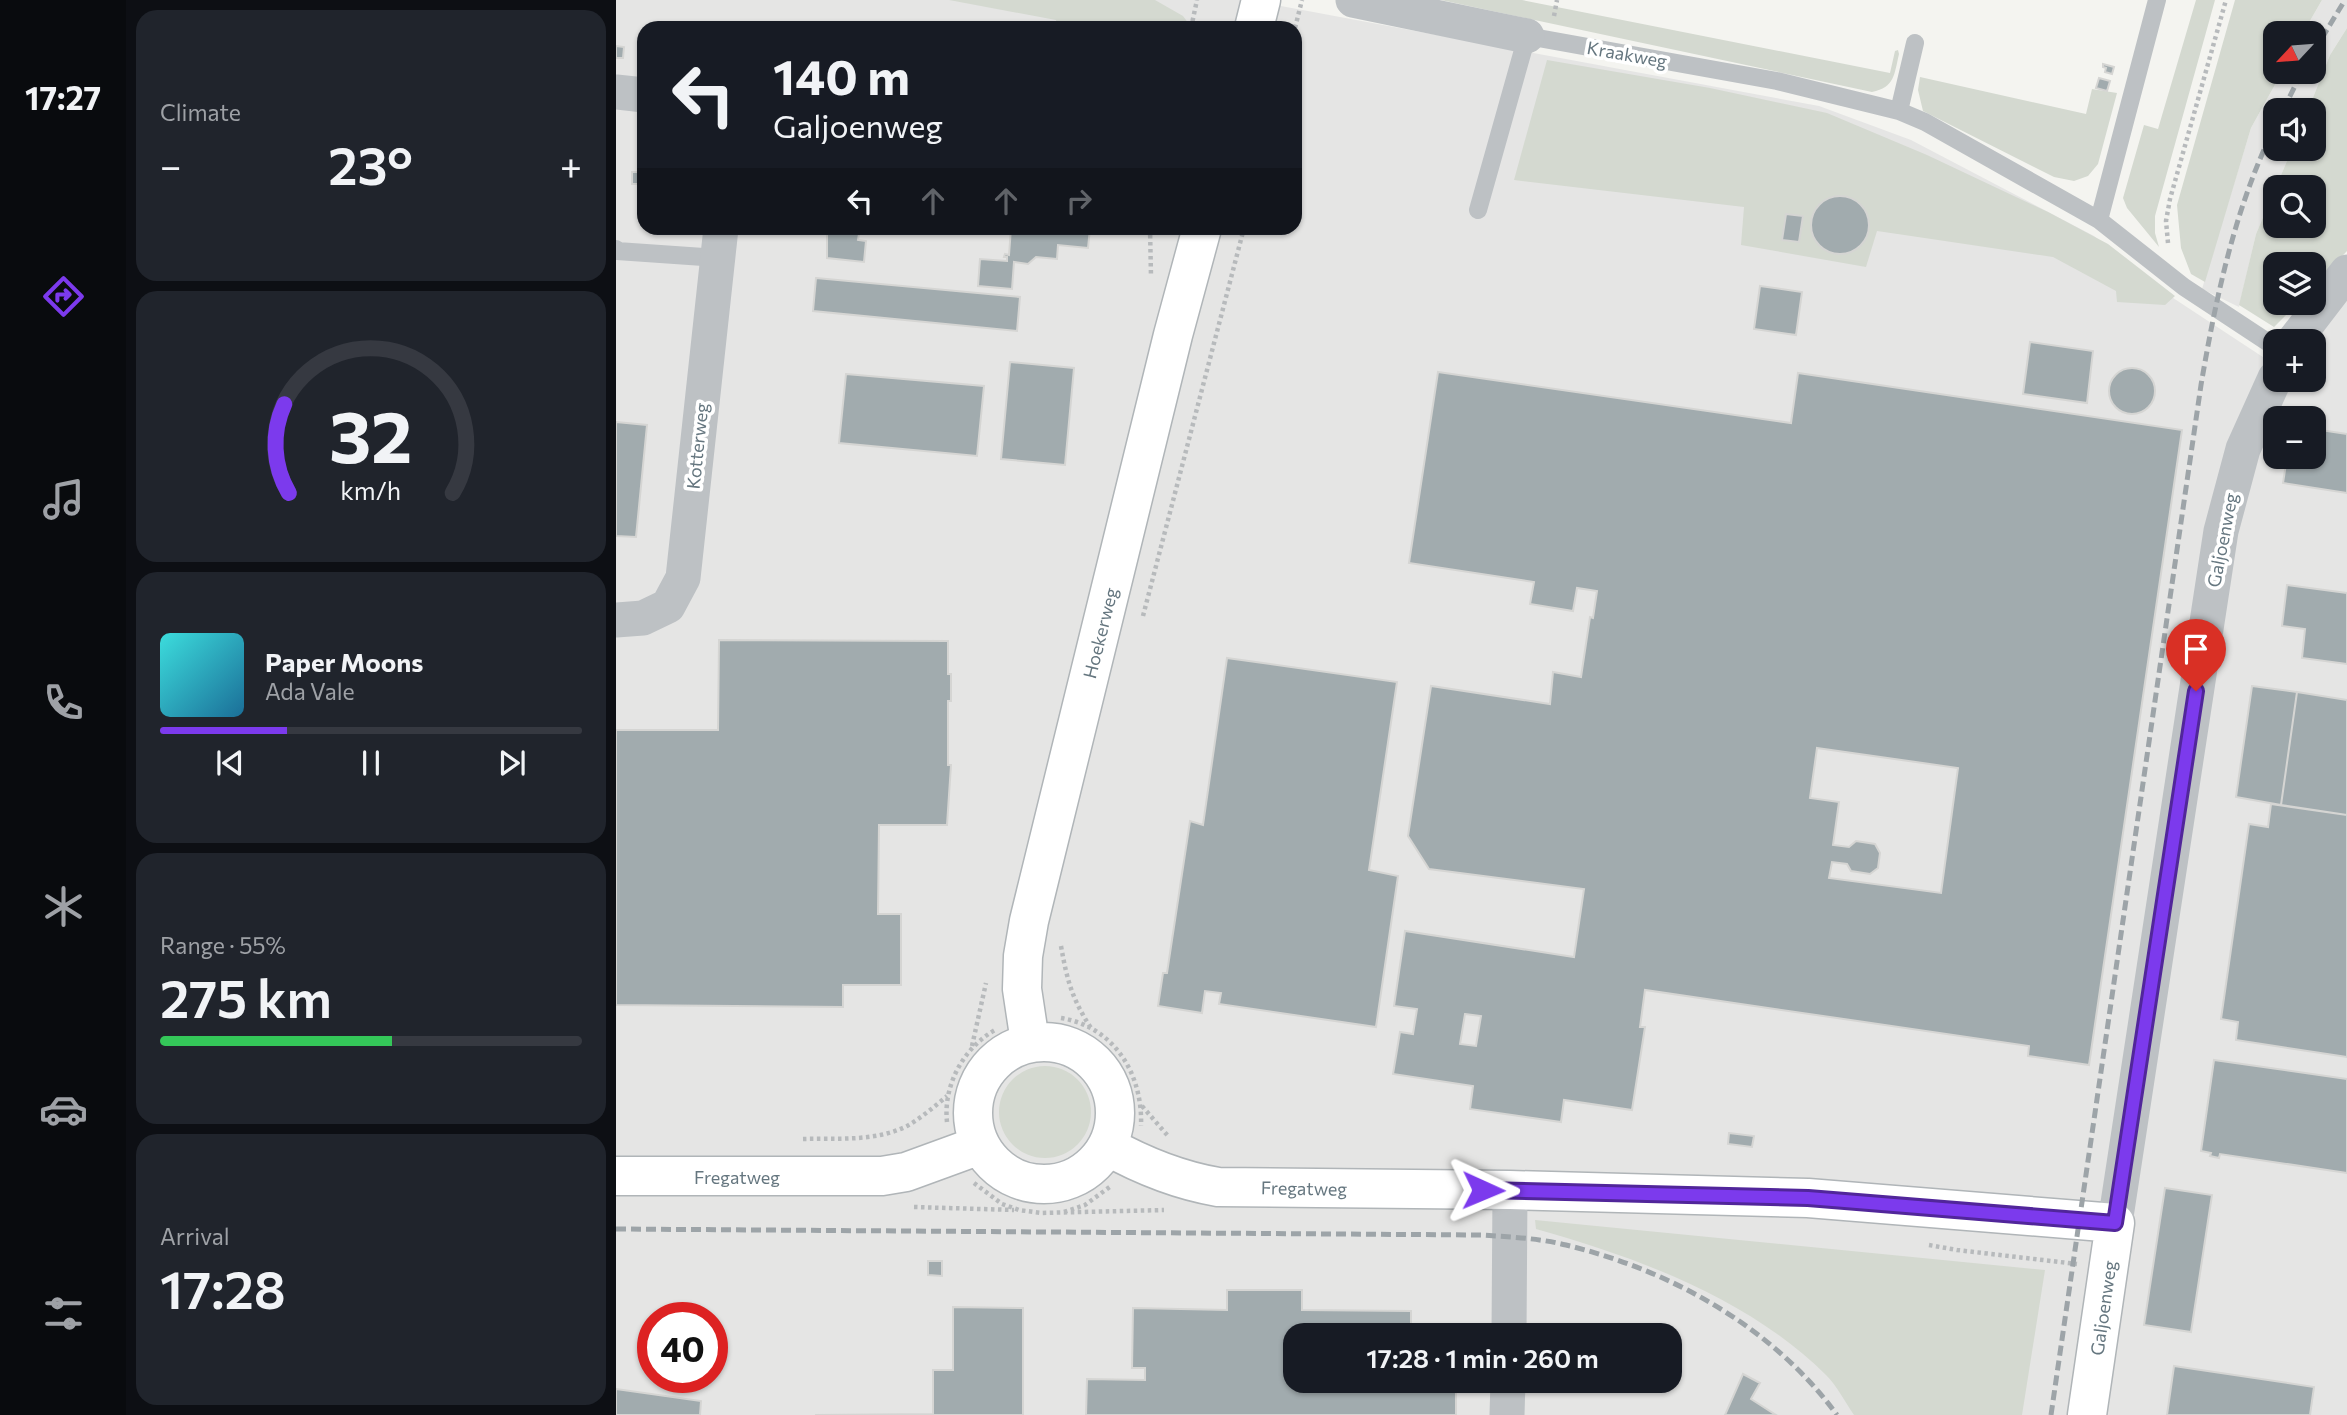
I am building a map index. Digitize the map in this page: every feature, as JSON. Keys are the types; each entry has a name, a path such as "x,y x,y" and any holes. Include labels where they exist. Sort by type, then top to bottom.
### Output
{"street":[{"path":"1256,21 1261,0"},
{"name":"Kraakweg","path":"1353,0 1527,36"},
{"path":"616,92 637,94"},
{"name":"Hoekerweg","path":"1028,1030 1022,989 1023,956 1029,921 1200,235"},
{"name":"Kotterweg","path":"616,620 643,618 668,606 683,578 719,243"},
{"path":"2303,329 2347,272"},
{"name":"Galjoenweg","path":"2087,1415 2221,531 2244,449 2269,392"},
{"path":"1028,1030 1073,1047 1085,1055 1105,1076 1115,1103 1120,1153 1098,1159 1087,1170 1059,1183 1027,1183 1006,1173 988,1158 967,1150 974,1129 972,1113 979,1081 988,1067 1014,1047 1028,1030"},
{"name":"Fregatweg","path":"616,1177 882,1176 906,1172 967,1150"},
{"name":"Fregatweg","path":"1120,1153 1185,1181 1218,1186 1808,1198 2115,1223"},
{"path":"1509,1323 1510,1190"},
{"path":"1507,1415 1508,1393"}],"lane":[{"path":"2099,219 2157,0"},
{"name":"Kraakweg","path":"1527,36 1777,81 1899,111 1925,122 2099,219 2172,278 2263,339"},
{"path":"1478,210 1527,36"},
{"path":"1899,111 1915,43"},
{"path":"616,249 719,243"}],"path":[{"path":"1192,21 1197,0"},
{"path":"1297,21 1302,0"},
{"path":"2172,278 2166,221 2226,0"},
{"name":"Hoekerweg","path":"1140,624 1242,235"},
{"path":"1059,933 1070,990 1092,1029"},
{"path":"909,1207 1063,1212 1085,1205 1112,1186 1120,1153 1141,1133 1142,1106 1137,1083 1126,1062 1111,1043 1092,1029 1071,1020 1049,1017 1028,1030 1006,1024 988,1034 972,1048 956,1070 948,1096 948,1136 967,1150 969,1177 987,1195 1019,1210"},
{"path":"791,1139 872,1137 888,1133 918,1119 948,1096"}],"shaded area":[{"path":"616,0 1248,0 1819,106 1911,140 2094,236 2164,292 2263,357 2263,392 2326,392 2326,329 2323,329 2347,294 2347,1415 616,1415"},
{"path":"949,0 1155,0 1183,16 1187,21 1056,21"},
{"path":"1441,0 1522,0 1890,73 1895,51 1898,50 1899,54 1892,79 1885,87 1872,92"},
{"path":"2196,0 2215,0 2155,216 2155,233 2159,247 2127,208 2123,198 2144,125 2158,129"},
{"path":"2235,0 2322,0 2310,21 2263,21 2263,84 2275,84 2268,98 2263,98 2263,106 2251,128 2205,282 2191,274 2181,248 2177,205"},
{"path":"2322,0 2347,0 2347,28 2326,65 2326,21 2310,21"},
{"path":"2347,28 2347,251 2326,273 2326,252 2263,252 2263,315 2286,315 2274,327 2239,305 2256,234 2263,217 2263,238 2326,238 2326,175 2281,175 2287,161 2326,161 2326,98 2313,98 2318,84 2326,84 2326,65"},
{"path":"1547,60 1710,88 1827,113 1927,155 2048,212 2108,244 2175,296 2165,305 2117,302 2116,291 2053,257 1877,231 1866,267 1741,245 1744,207 1514,180"},
{"path":"1920,77 2086,114 2092,89 2117,93 2098,164 2088,176 2074,181 2054,177 1923,111 1918,90"},
{"path":"2275,84 2318,84 2313,98 2268,98"},
{"path":"2263,106 2263,161 2287,161 2281,175 2263,175 2263,217 2256,234 2239,307 2202,289 2251,128"},
{"path":"1045,1066 1063,1069 1078,1079 1088,1094 1091,1112 1088,1130 1078,1145 1063,1155 1045,1158 1027,1155 1012,1145 1002,1130 999,1112 1002,1094 1012,1079 1027,1069"},
{"path":"1535,1220 2045,1270 2022,1415 1854,1415 1826,1375 1762,1324 1690,1284 1652,1268 1614,1253 1536,1229"}],"building":[{"path":"616,46 624,47 623,58 616,58"},
{"path":"2103,64 2114,67 2112,74 2105,72"},
{"path":"2099,78 2110,81 2107,91 2096,88"},
{"path":"632,172 637,172 637,184 632,184"},
{"path":"1840,196 1856,201 1864,209 1869,225 1864,241 1856,249 1840,254 1824,249 1816,241 1811,225 1816,209 1824,201"},
{"path":"1786,214 1803,216 1799,242 1782,240"},
{"path":"827,235 859,235 858,240 866,241 864,262 827,258"},
{"path":"1010,235 1089,235 1088,248 1058,245 1057,259 1036,257 1028,264 1014,262 1012,289 978,286 980,259 1007,261 1005,254 1009,255"},
{"path":"816,278 1020,297 1017,331 813,311"},
{"path":"1760,286 1802,292 1796,335 1754,329"},
{"path":"2030,342 2093,351 2087,403 2023,394"},
{"path":"1010,362 1074,368 1065,465 1001,459"},
{"path":"2132,368 2148,375 2155,391 2148,407 2132,414 2116,407 2109,391 2116,375"},
{"path":"1438,372 1791,423 1798,373 2182,430 2089,1065 2028,1056 2029,1046 1645,990 1640,1027 1645,1027 1632,1110 1564,1100 1561,1122 1470,1109 1473,1086 1393,1074 1400,1032 1413,1034 1417,1009 1394,1006 1405,931 1574,957 1584,889 1429,869 1408,836 1431,686 1550,704 1553,672 1581,677 1590,617 1593,618 1597,591 1577,588 1573,611 1530,604 1534,582 1409,563","holes":["1817,748 1958,768 1941,893 1829,878 1832,862 1847,864 1851,871 1870,874 1878,868 1880,853 1875,844 1856,841 1849,847 1833,845 1839,802 1810,798","1465,1014 1481,1016 1476,1046 1460,1044"]},
{"path":"846,374 984,386 977,456 839,443"},
{"path":"616,422 647,425 636,537 616,536"},
{"path":"2326,431 2347,434 2347,493 2283,483 2285,469 2326,469"},
{"path":"2287,585 2347,593 2347,664 2302,658 2305,629 2282,626"},
{"path":"719,640 948,641 951,701 948,701 948,765 951,765 947,825 879,825 878,914 901,914 901,985 843,985 843,1007 616,1005 616,730 718,730"},
{"path":"1227,658 1397,682 1369,870 1398,876 1376,1027 1219,1004 1221,993 1205,991 1202,1013 1158,1006 1163,973 1167,973 1190,821 1203,825"},
{"path":"2252,686 2297,692 2281,805 2236,797"},
{"path":"2297,692 2347,700 2347,815 2281,805"},
{"path":"2271,804 2347,815 2347,1057 2236,1040 2238,1022 2221,1019 2249,824 2268,827"},
{"path":"2214,1060 2347,1079 2347,1173 2220,1154 2219,1158 2201,1151"},
{"path":"1729,1133 1754,1136 1752,1147 1728,1144"},
{"path":"2165,1188 2212,1195 2191,1332 2144,1325"},
{"path":"928,1261 942,1261 942,1276 928,1275"},
{"path":"1227,1290 1302,1290 1302,1310 1411,1311 1411,1323 1283,1323 1283,1393 1456,1393 1456,1415 1086,1415 1087,1379 1145,1380 1145,1368 1132,1368 1133,1308 1227,1310"},
{"path":"953,1307 1023,1308 1023,1415 815,1415 933,1414 933,1370 953,1370"},
{"path":"2174,1366 2314,1387 2310,1415 2167,1415"},
{"path":"1743,1374 1760,1383 1751,1399 1776,1415 1725,1415"},
{"path":"616,1389 701,1401 700,1415 616,1415"}],"railway":[{"path":"2326,31 2345,0"},
{"path":"2289,98 2296,84"},
{"path":"2051,1415 2201,385 2229,253 2263,153"},
{"path":"616,1229 1481,1235 1545,1241 1605,1256 1643,1270 1716,1306 1751,1329 1782,1355 1811,1383 1837,1415"}],"route":[{"path":"1483,1190 1808,1198 2115,1223 2196,691"}]}
